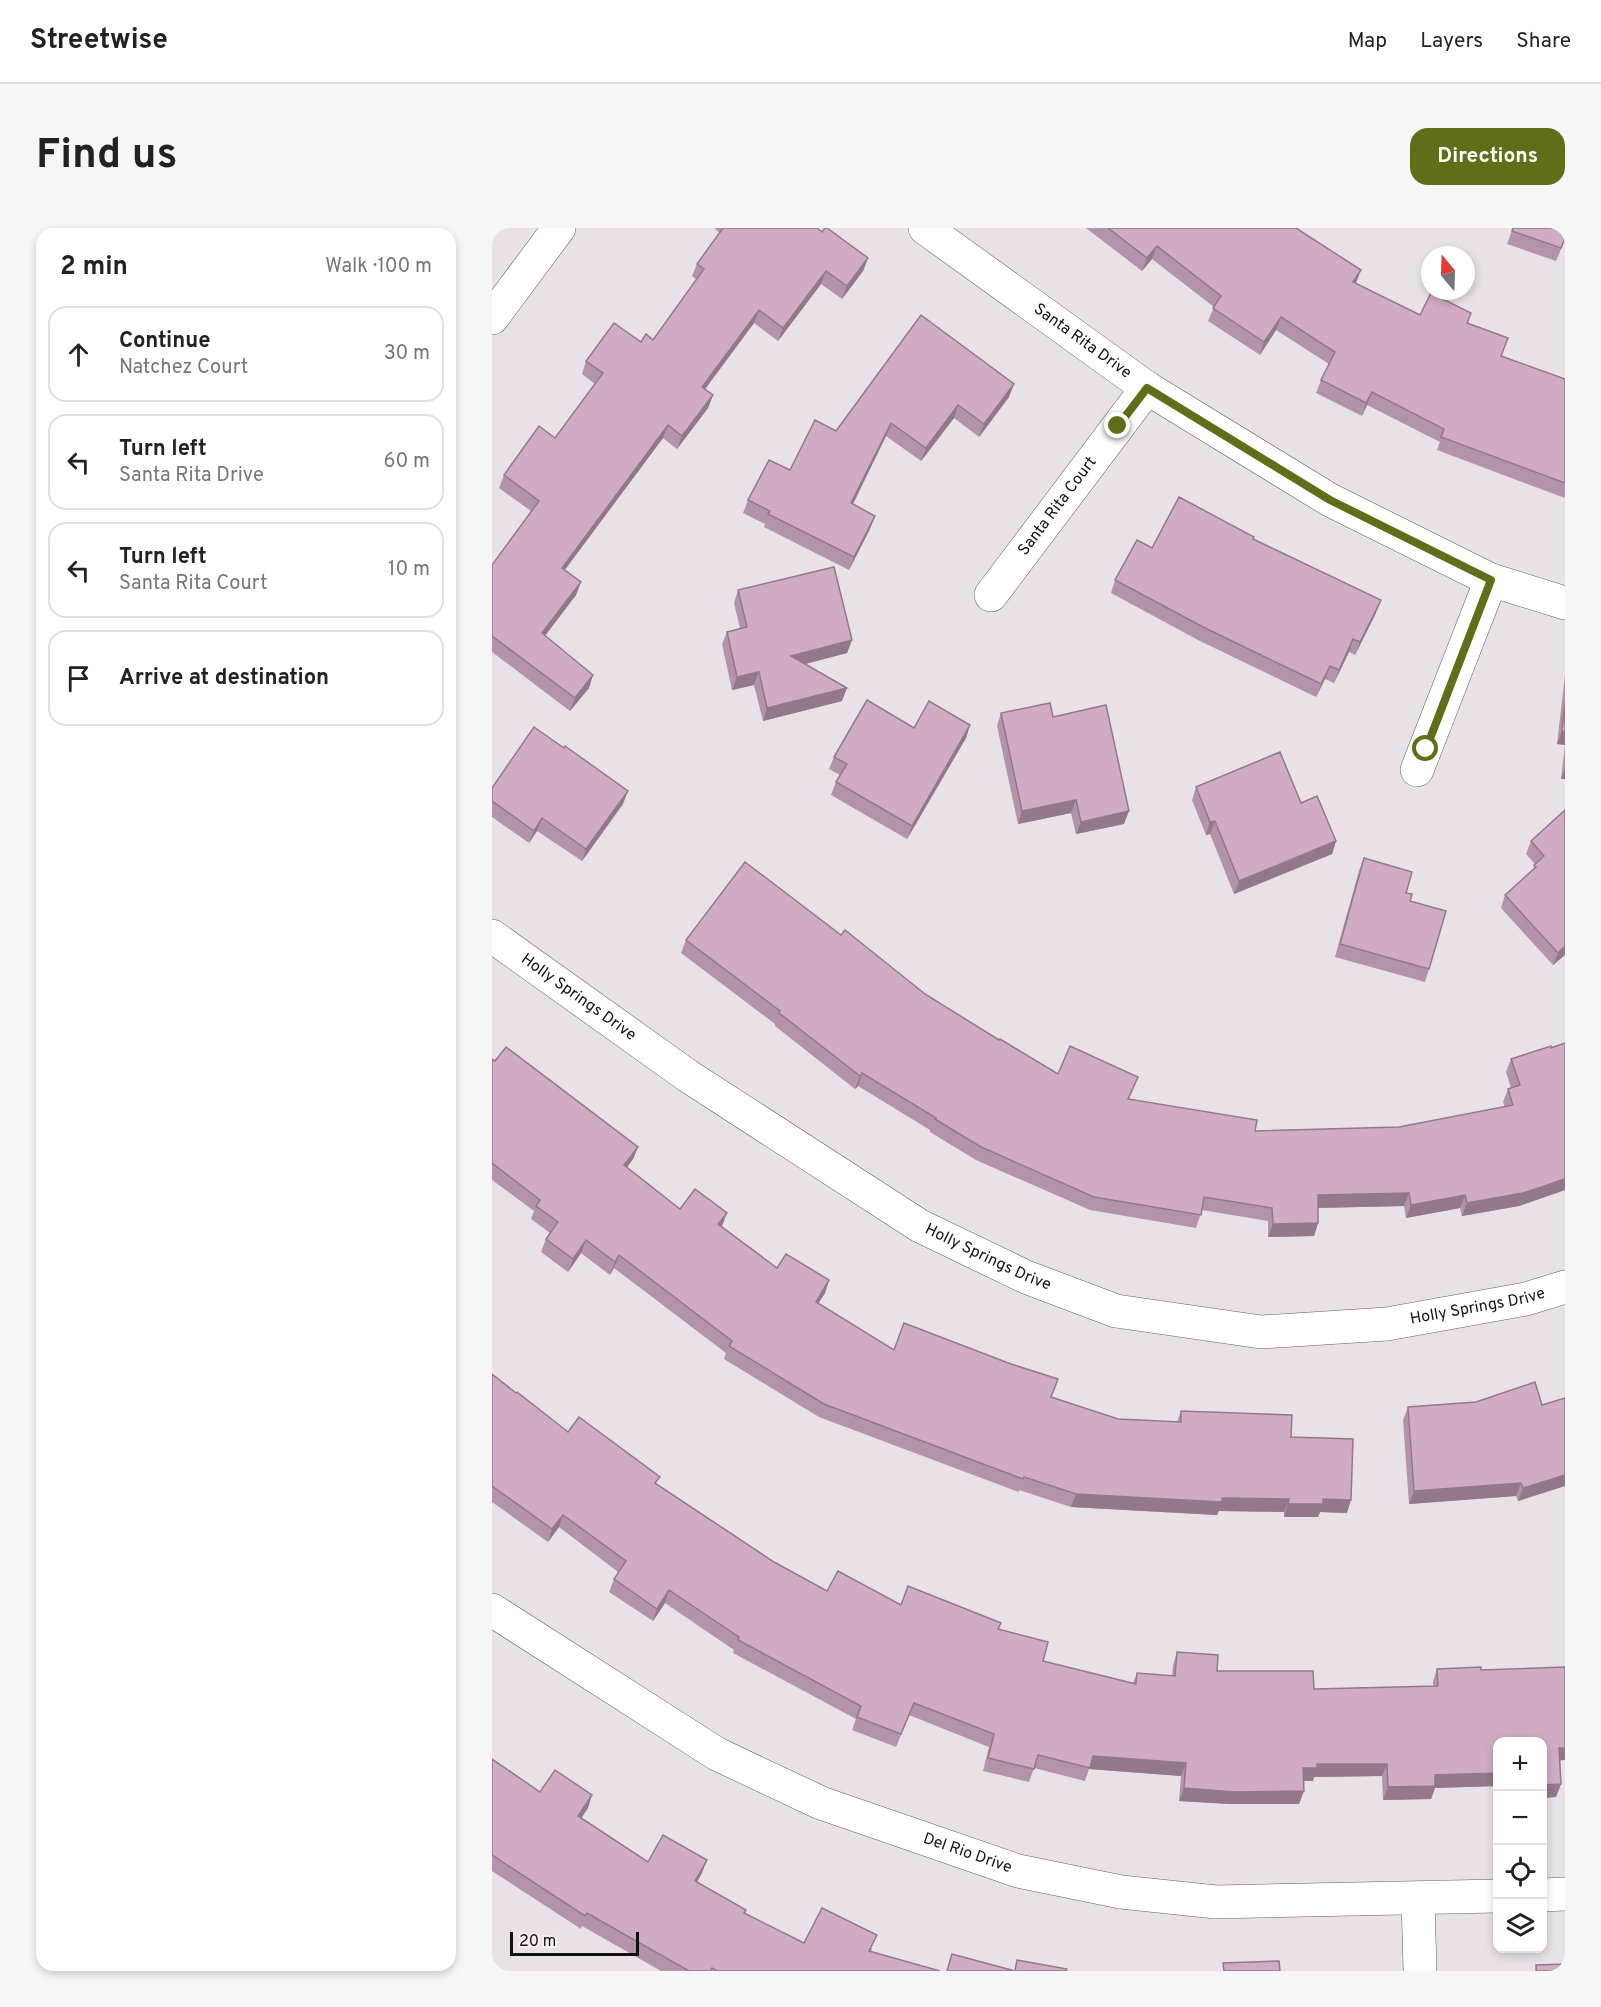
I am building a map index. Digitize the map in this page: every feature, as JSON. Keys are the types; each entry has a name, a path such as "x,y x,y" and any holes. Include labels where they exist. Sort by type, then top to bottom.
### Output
{"street":[{"path":"492,318 559,228"},
{"name":"Santa Rita Drive","path":"925,228 1147,388 1330,500 1491,580 1565,603"},
{"name":"Santa Rita Court","path":"991,595 1147,388"},
{"path":"1417,770 1491,580"},
{"name":"Holly Springs Drive","path":"492,936 688,1077 920,1226 1026,1277 1116,1311 1261,1332 1387,1324 1526,1299 1565,1287"},
{"name":"Del Rio Drive","path":"492,1610 717,1754 821,1803 1018,1871 1121,1892 1216,1902 1493,1896"},
{"path":"1547,1895 1565,1894"},
{"path":"1418,1899 1420,1971"}],"building":[{"path":"723,228 817,228 822,232 827,228 868,258 847,286 826,271 783,328 759,310 702,387 713,395 682,436 668,425 562,568 581,582 542,633 593,675 575,698 492,636 492,565 539,501 504,475 539,426 555,438 603,373 586,361 614,323 641,342 646,334 653,340 704,269 697,264"},
{"path":"1108,228 1296,228 1361,270 1353,282 1420,315 1428,300 1445,300 1471,313 1467,323 1508,338 1501,356 1565,379 1565,483 1441,437 1444,429 1372,392 1366,403 1321,380 1335,352 1281,317 1264,342 1213,308 1221,296 1157,246 1147,258"},
{"path":"1513,228 1565,228 1565,238 1561,248 1512,231"},
{"path":"921,315 1014,384 984,424 958,405 926,448 891,423 851,503 875,516 854,557 768,514 770,511 748,500 769,460 790,470 815,420 836,431"},
{"path":"1179,497 1254,537 1253,539 1381,600 1360,642 1353,639 1339,670 1330,666 1321,684 1203,627 1115,580 1137,540 1152,548"},
{"path":"834,567 852,640 791,656 847,688 767,708 759,672 737,677 727,632 747,627 738,590"},
{"path":"867,700 914,728 929,701 970,725 912,826 836,782 847,764 834,757"},
{"path":"1050,703 1053,717 1106,705 1129,811 1081,822 1076,800 1022,811 1001,713"},
{"path":"1565,703 1565,732 1562,731"},
{"path":"534,727 628,791 586,849 542,818 534,831 492,801 492,788"},
{"path":"1280,752 1301,803 1317,796 1336,841 1239,881 1215,821 1210,822 1196,787"},
{"path":"1565,810 1565,946 1558,953 1505,895 1536,867 1534,865 1544,856 1531,841"},
{"path":"1364,858 1412,872 1406,893 1412,894 1410,901 1446,911 1429,969 1340,944"},
{"path":"745,862 841,935 845,930 925,994 1058,1074 1070,1046 1138,1077 1128,1099 1257,1120 1255,1131 1399,1127 1513,1105 1508,1089 1520,1085 1511,1059 1565,1043 1565,1179 1523,1193 1467,1203 1465,1195 1411,1205 1409,1193 1318,1195 1318,1223 1273,1224 1272,1208 1204,1197 1201,1215 1094,1197 981,1147 862,1073 860,1076 779,1013 780,1011 686,940"},
{"path":"506,1047 638,1147 624,1165 680,1209 695,1189 727,1213 718,1224 777,1268 786,1254 829,1280 816,1302 894,1350 904,1323 1011,1364 1058,1379 1051,1397 1118,1419 1181,1422 1181,1411 1292,1415 1291,1437 1353,1439 1351,1500 1323,1499 1323,1504 1288,1504 1289,1499 1222,1498 1222,1502 1076,1494 1024,1477 1023,1479 824,1404 729,1346 732,1341 619,1255 615,1262 586,1240 573,1259 546,1239 558,1222 536,1206 540,1200 492,1163 492,1059 495,1061"},
{"path":"492,1374 568,1432 579,1417 660,1477 655,1483 774,1562 827,1591 838,1571 901,1605 908,1586 1001,1623 998,1629 1048,1642 1043,1661 1136,1684 1137,1673 1175,1676 1177,1652 1218,1655 1217,1671 1313,1671 1314,1689 1438,1686 1437,1669 1565,1667 1565,1748 1559,1748 1561,1784 1547,1785 1547,1737 1493,1737 1493,1773 1435,1775 1435,1786 1388,1787 1387,1764 1317,1764 1317,1768 1303,1768 1304,1791 1235,1792 1184,1788 1186,1763 1093,1756 1090,1768 1038,1755 1034,1769 988,1758 994,1734 914,1703 901,1734 857,1717 861,1706 738,1640 739,1637 669,1590 657,1609 614,1579 626,1561 563,1515 552,1529 492,1486"},
{"path":"1535,1382 1542,1405 1565,1398 1565,1475 1523,1488 1521,1483 1414,1491 1408,1407 1476,1402"},
{"path":"492,1759 540,1792 555,1770 592,1795 578,1816 648,1862 663,1835 707,1860 695,1881 746,1910 744,1913 804,1943 822,1908 877,1935 869,1951 940,1971 717,1971 712,1968 710,1971 689,1971 587,1913 585,1916 492,1855"},
{"path":"952,1954 1015,1971 947,1971"},
{"path":"1017,1960 1067,1969 1066,1971 1015,1971"},
{"path":"1279,1961 1280,1971 1224,1971 1223,1963"},
{"path":"1565,1964 1565,1971 1536,1971 1536,1965"}],"route":[{"path":"1118,426 1147,388 1330,500 1491,580 1426,749"}]}
